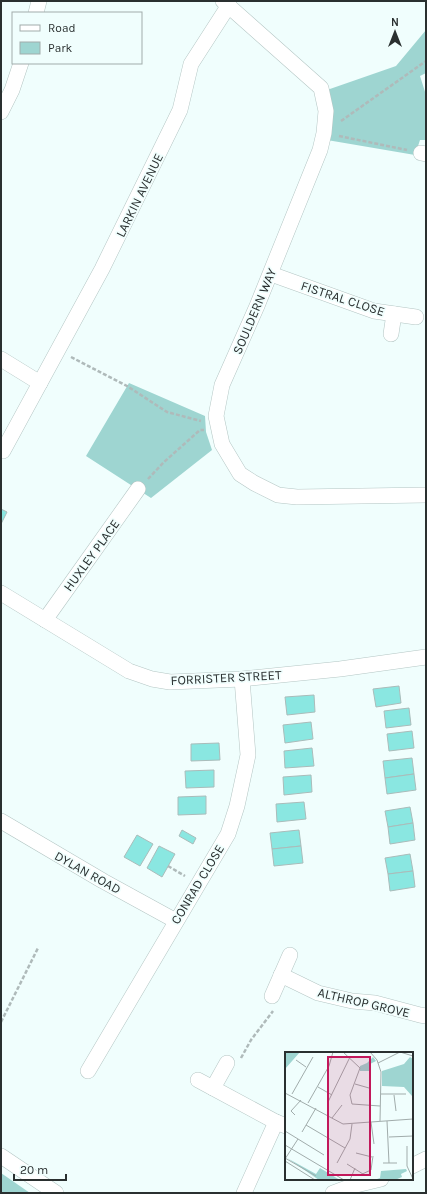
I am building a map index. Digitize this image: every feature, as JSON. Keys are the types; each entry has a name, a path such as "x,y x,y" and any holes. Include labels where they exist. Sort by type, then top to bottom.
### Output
{"street":[{"path":"36,12 39,1"},
{"name":"SOULDERN WAY","path":"226,3 321,88 326,111 324,133 320,150 271,274 222,385 216,416 222,444 240,474 278,495 297,497 426,495"},
{"name":"LARKIN AVENUE","path":"3,451 102,269 180,110 191,64 226,3"},
{"path":"1,112 12,90 21,64"},
{"name":"FISTRAL CLOSE","path":"271,274 374,311 416,317"},
{"path":"391,334 394,314"},
{"path":"1,360 40,383"},
{"name":"HUXLEY PLACE","path":"45,620 138,489"},
{"name":"FORRISTER STREET","path":"1,593 130,671 152,680 178,682 242,679 426,657"},
{"name":"CONRAD CLOSE","path":"88,1072 176,920 228,834 237,806 248,755 242,679"},
{"name":"DYLAN ROAD","path":"1,821 103,881 176,920"},
{"path":"272,996 290,954"},
{"name":"ALTHROP GROVE","path":"281,975 318,992 352,1002 375,1004 426,1016"},
{"path":"213,1088 227,1062"},
{"path":"198,1080 281,1124 244,1193"},
{"path":"1,1156 56,1193"},
{"path":"413,1166 426,1159"},
{"path":"333,1193 350,1183 373,1180"}],"path":[{"path":"324,133 426,61"},
{"path":"324,133 424,153"},
{"path":"58,350 127,386 167,412 218,426"},
{"path":"138,489 164,462 200,430 218,426"},
{"path":"1,1022 38,948"},
{"path":"227,1062 236,1067 251,1040 271,1015 279,999 272,996"}],"green space":[{"path":"426,30 426,73 420,76 426,95 426,140 420,140 415,155 327,140 327,90 396,66"},
{"path":"129,383 205,416 206,432 212,450 151,498 86,456"},
{"path":"1,1173 30,1193 1,1193"}],"building":[{"path":"1,509 7,512 1,524"},
{"path":"399,686 401,703 376,707 373,689"},
{"path":"314,695 315,712 287,715 285,697"},
{"path":"409,708 411,725 386,728 384,711"},
{"path":"311,722 313,739 285,743 283,725"},
{"path":"412,731 414,748 389,751 387,734"},
{"path":"219,743 220,760 191,761 191,744"},
{"path":"312,748 314,766 285,768 284,751"},
{"path":"412,758 414,774 385,778 383,761"},
{"path":"214,770 214,787 186,788 185,771"},
{"path":"414,774 416,790 387,794 385,778"},
{"path":"311,775 312,792 284,795 283,777"},
{"path":"206,796 206,814 178,815 178,797"},
{"path":"304,802 306,819 277,822 276,804"},
{"path":"410,807 413,823 388,827 385,811"},
{"path":"413,823 415,840 390,844 388,827"},
{"path":"182,830 196,838 193,844 179,836"},
{"path":"299,830 301,846 272,849 270,833"},
{"path":"137,835 153,844 140,866 124,857"},
{"path":"159,846 175,854 162,877 147,868"},
{"path":"301,846 303,863 274,866 272,849"},
{"path":"410,854 413,871 388,874 385,858"},
{"path":"413,871 415,887 390,891 388,874"}]}
